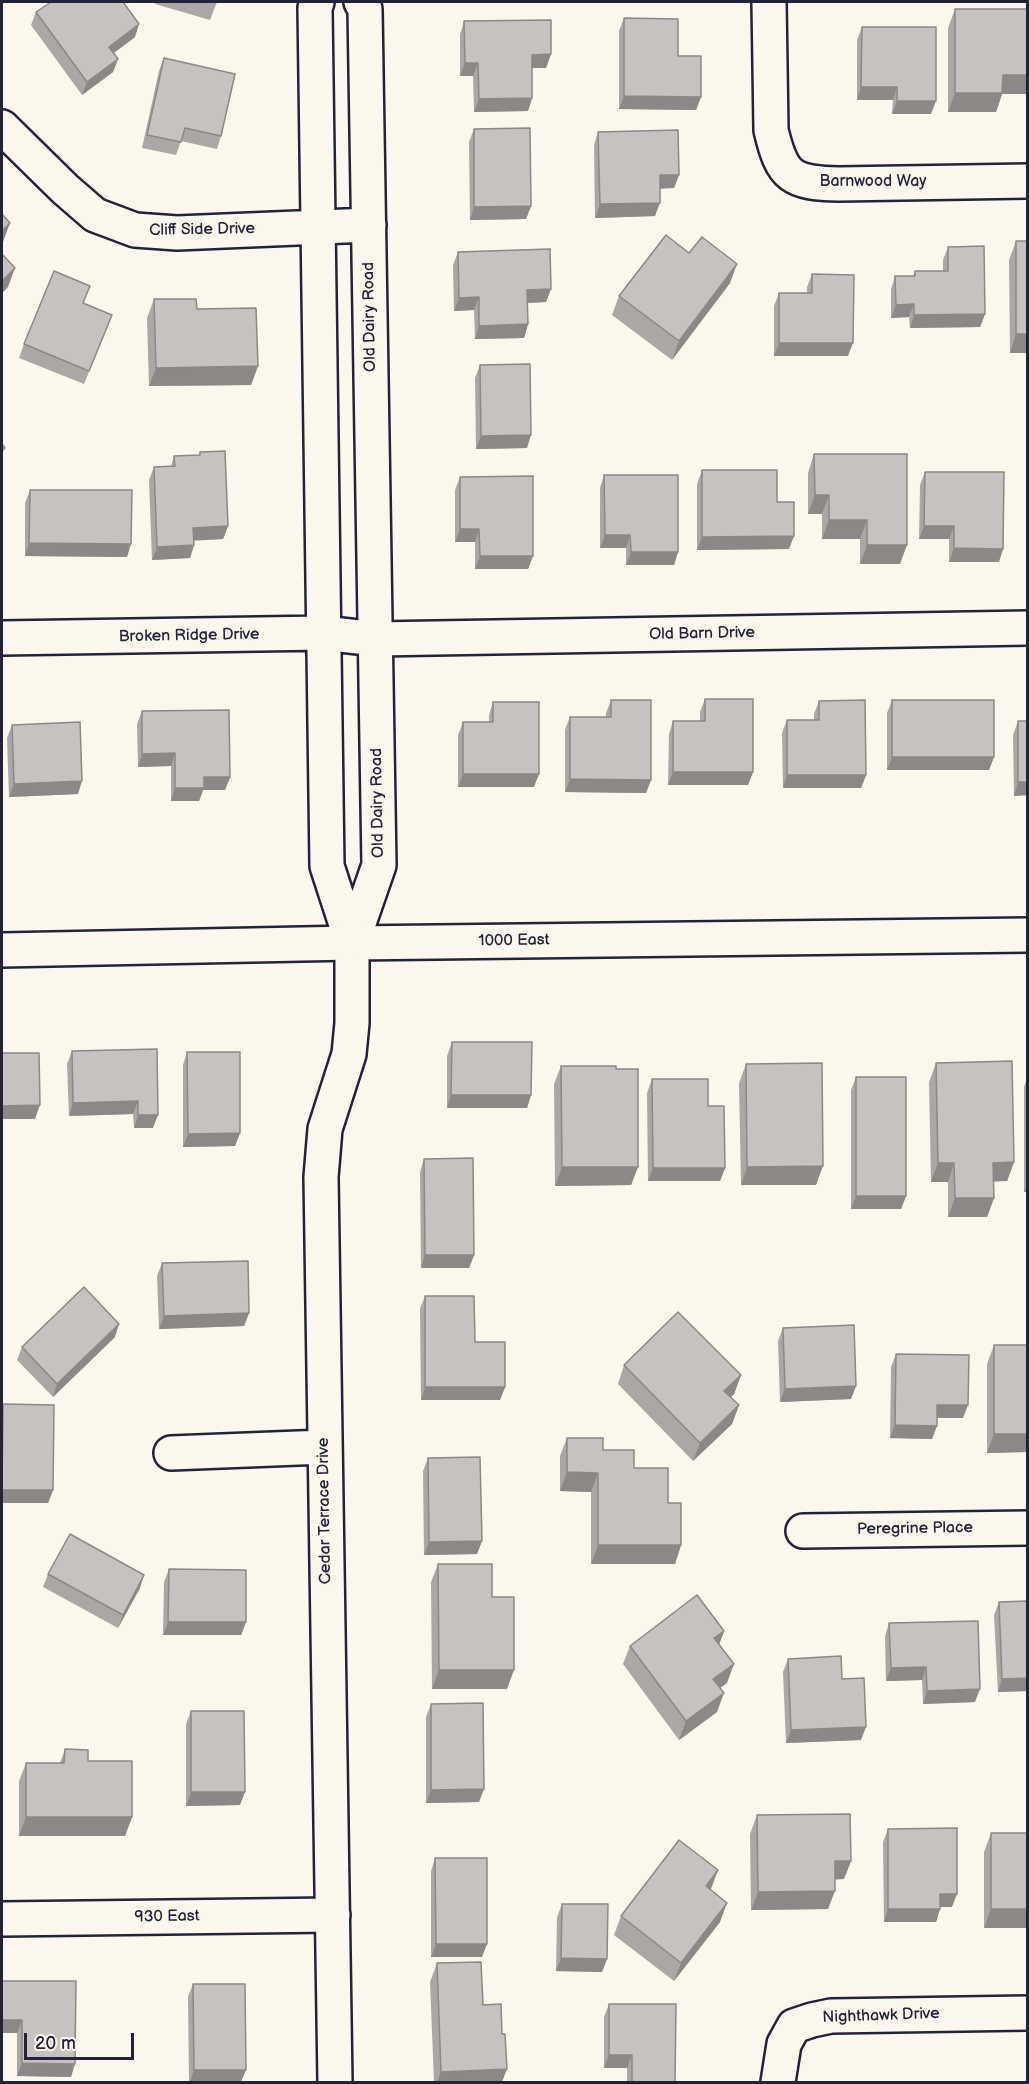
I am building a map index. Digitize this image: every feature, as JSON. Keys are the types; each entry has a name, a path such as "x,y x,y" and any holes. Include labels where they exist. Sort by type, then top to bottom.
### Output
{"street":[{"path":"317,2 315,8 327,866 352,943"},
{"name":"Old Dairy Road","path":"352,943 379,865 365,9 361,2"},
{"name":"Barnwood Way","path":"769,2 771,130 783,167 798,179 839,184 1028,181"},
{"name":"Cliff Side Drive","path":"2,127 64,189 95,215 135,230 177,233 369,225"},
{"name":"Old Barn Drive","path":"376,639 1028,628"},
{"name":"Broken Ridge Drive","path":"2,638 323,633 376,639"},
{"name":"1000 East","path":"2,950 352,943 1028,935"},
{"name":"Cedar Terrace Drive","path":"335,2082 321,1177 325,1129 348,1054 352,1023 352,943"},
{"path":"171,1453 324,1447"},
{"name":"Peregrine Place","path":"803,1531 1028,1528"},
{"name":"930 East","path":"2,1919 333,1915"},
{"name":"Nighthawk Drive","path":"778,2082 784,2044 794,2026 812,2020 853,2015 1028,2013"}],"building":[{"path":"51,2 123,2 139,24 109,47 118,59 87,82 36,12"},
{"path":"955,9 1028,9 1028,75 1003,75 1002,93 955,93"},
{"path":"624,18 678,19 678,56 701,56 701,97 624,96"},
{"path":"551,20 551,54 532,55 532,98 479,99 478,63 465,63 464,21"},
{"path":"862,27 936,27 936,101 897,101 897,87 861,87"},
{"path":"164,58 235,74 221,136 185,128 181,142 147,135"},
{"path":"530,128 531,206 474,207 474,129"},
{"path":"678,130 679,175 660,175 660,203 600,204 598,132"},
{"path":"2,214 10,223 2,231"},
{"path":"666,235 689,253 702,237 737,264 679,341 619,296"},
{"path":"1016,241 1028,241 1028,334 1016,334"},
{"path":"984,246 985,314 914,315 914,304 896,305 895,276 915,276 915,271 948,271 948,247"},
{"path":"550,249 551,289 527,290 528,324 479,326 479,297 459,298 458,252"},
{"path":"2,254 15,268 2,281"},
{"path":"54,271 90,286 83,303 112,315 89,371 24,344"},
{"path":"812,274 854,275 853,343 779,343 779,293 812,293"},
{"path":"154,299 196,299 197,309 256,308 258,366 156,368"},
{"path":"530,364 531,435 481,436 480,365"},
{"path":"225,451 228,526 193,528 194,545 157,547 154,467 175,466 174,456"},
{"path":"814,454 907,454 907,545 867,545 867,520 829,520 829,495 815,495"},
{"path":"702,470 777,470 777,502 794,502 794,536 702,537"},
{"path":"925,472 1004,472 1003,549 954,548 954,526 924,526"},
{"path":"604,475 678,475 678,552 631,552 630,535 605,535"},
{"path":"533,476 533,556 480,556 479,529 460,529 460,477"},
{"path":"30,490 132,490 131,544 29,543"},
{"path":"705,699 753,699 753,772 673,772 673,721 705,721"},
{"path":"611,700 651,700 651,780 570,779 570,717 611,717"},
{"path":"865,700 866,775 787,775 787,720 819,720 819,701"},
{"path":"892,700 994,700 994,757 892,757"},
{"path":"493,702 539,702 539,774 463,774 463,722 493,722"},
{"path":"229,710 230,777 204,777 204,788 175,788 175,753 142,754 142,711"},
{"path":"1018,721 1028,721 1028,782 1018,782"},
{"path":"80,722 82,781 14,784 12,725"},
{"path":"452,1042 532,1042 531,1095 451,1095"},
{"path":"157,1049 158,1115 138,1115 138,1101 73,1103 72,1051"},
{"path":"187,1052 240,1052 240,1133 188,1134"},
{"path":"2,1053 39,1053 40,1105 2,1106"},
{"path":"1012,1061 1014,1162 993,1163 994,1198 955,1198 954,1163 938,1163 936,1063"},
{"path":"822,1063 823,1166 747,1167 746,1064"},
{"path":"561,1066 616,1066 616,1069 638,1069 638,1167 562,1167"},
{"path":"856,1077 906,1077 906,1196 856,1196"},
{"path":"652,1079 708,1079 708,1106 724,1106 725,1168 653,1168"},
{"path":"473,1158 474,1255 425,1255 424,1159"},
{"path":"248,1261 249,1313 164,1316 162,1263"},
{"path":"84,1287 119,1324 57,1384 22,1347"},
{"path":"425,1296 474,1296 475,1342 505,1342 505,1387 425,1387"},
{"path":"678,1312 741,1375 724,1391 739,1405 700,1443 624,1365"},
{"path":"854,1325 856,1386 785,1389 783,1328"},
{"path":"994,1345 1028,1345 1028,1434 994,1434"},
{"path":"896,1354 969,1355 968,1405 937,1405 937,1426 895,1425"},
{"path":"3,1404 54,1405 53,1490 2,1490"},
{"path":"567,1438 603,1438 603,1450 634,1450 634,1468 668,1468 668,1503 681,1503 681,1545 598,1545 598,1473 567,1472"},
{"path":"480,1457 482,1541 429,1542 428,1458"},
{"path":"70,1534 144,1575 123,1615 48,1574"},
{"path":"438,1564 492,1564 492,1597 514,1597 514,1670 439,1670"},
{"path":"169,1569 246,1570 246,1622 168,1622"},
{"path":"697,1595 724,1631 714,1638 734,1664 713,1679 724,1693 686,1721 630,1646"},
{"path":"1028,1601 1028,1678 1002,1679 999,1602"},
{"path":"978,1621 980,1689 927,1691 926,1667 891,1668 889,1623"},
{"path":"841,1656 842,1679 864,1678 866,1727 791,1730 788,1659"},
{"path":"483,1703 484,1789 431,1790 431,1704"},
{"path":"191,1711 244,1711 245,1792 191,1792"},
{"path":"65,1749 88,1750 88,1761 132,1761 132,1817 26,1817 26,1763 64,1763"},
{"path":"850,1814 851,1861 835,1861 835,1891 758,1892 757,1815"},
{"path":"957,1828 957,1894 940,1894 940,1909 888,1909 888,1829"},
{"path":"991,1833 1028,1833 1028,1909 991,1909"},
{"path":"679,1840 718,1870 706,1886 727,1903 681,1963 621,1916"},
{"path":"435,1858 487,1858 487,1944 436,1944"},
{"path":"562,1904 608,1904 607,1959 561,1958"},
{"path":"481,1962 483,2005 501,2004 507,2069 441,2072 437,1963"},
{"path":"2,1981 76,1981 75,2064 22,2063 22,2020 2,2020"},
{"path":"193,1984 245,1984 246,2070 194,2070"},
{"path":"609,2004 676,2004 675,2082 632,2082 632,2055 609,2055"}]}
